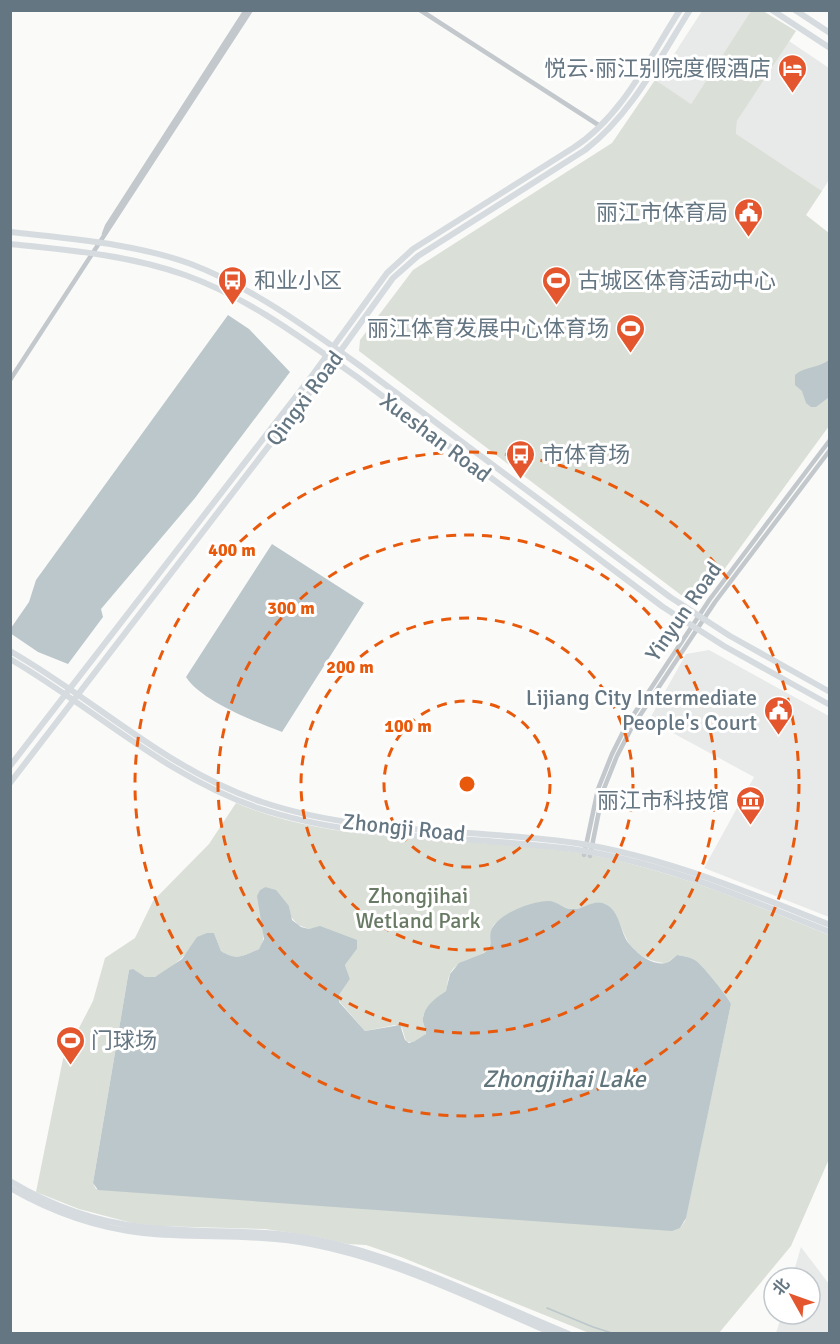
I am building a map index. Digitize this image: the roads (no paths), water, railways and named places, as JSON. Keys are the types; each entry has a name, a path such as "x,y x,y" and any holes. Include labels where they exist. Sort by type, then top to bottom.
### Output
{"street":[{"path":"100,242 107,226 246,10"},
{"path":"10,380 251,10"},
{"path":"420,10 600,126"},
{"name":"Qingxi Road","path":"10,766 327,356 387,273 406,254 580,144 620,104 680,10"},
{"name":"Qingxi Road","path":"10,783 333,361 393,278 412,261 585,150 607,132 626,108 690,10"},
{"path":"772,10 830,48"},
{"path":"795,10 830,33"},
{"name":"Xueshan Road","path":"10,232 100,242 163,255 213,274 247,291 340,351 612,555 701,618 830,692"},
{"name":"Xueshan Road","path":"10,244 93,253 159,267 201,281 254,309 327,356 605,565 694,628 830,705"},
{"name":"Yinyun Road","path":"588,851 598,789 614,748 626,726 830,440"},
{"name":"Yinyun Road","path":"701,618 830,450"},
{"name":"Zhongji Road","path":"10,651 67,692"},
{"name":"Zhongji Road","path":"10,659 75,697 146,751 190,778 223,794 275,813 345,829 632,854 686,870 830,925"},
{"name":"Zhongji Road","path":"588,851 630,860 684,876 830,932"},
{"path":"10,1181 66,1208 132,1226 157,1229 265,1232 314,1239 347,1247 415,1270 569,1334"},
{"path":"10,1188 70,1215 131,1231 156,1234 264,1237 346,1252 396,1268 554,1334"}],"water":[{"path":"228,315 249,329 290,372 195,498 101,609 103,617 68,664 38,652 10,633 29,602 36,580"},
{"path":"829,360 829,397 816,407 811,407 806,403 802,391 795,385 795,375"},
{"path":"272,544 364,603 282,732 244,717 216,702 193,686 186,677"},
{"name":"Zhongjihai Lake","path":"265,887 276,890 289,906 292,920 301,927 309,929 320,926 357,940 357,949 345,965 350,979 339,995 339,1002 365,1031 400,1025 405,1040 409,1043 426,1034 424,1014 432,1002 446,991 450,974 459,963 489,949 491,931 500,919 516,909 535,903 550,901 566,908 576,909 598,902 603,903 615,912 627,941 644,957 660,963 666,963 677,955 695,960 731,1004 686,1218 680,1228 672,1231 98,1190 93,1183 129,970 133,969 145,977 155,977 182,959 197,937 207,933 214,933 221,951 231,956 244,955 259,949 264,939 257,896"}],"waterway":[{"path":"547,1308 615,1334"}],"place":[{"name":"悦云·丽江别院度假酒店","path":"792,94"},
{"name":"丽江市体育局","path":"749,238"},
{"name":"和业小区","path":"233,306"},
{"name":"古城区体育活动中心","path":"557,306"},
{"name":"丽江体育发展中心体育场","path":"630,354"},
{"name":"市体育场","path":"521,480"},
{"name":"Lijiang City Intermediate People's Court","path":"778,736"},
{"name":"丽江市科技馆","path":"750,826"},
{"name":"门球场","path":"70,1066"}],"park label":[{"name":"Zhongjihai Wetland Park","path":"418,908"}]}
